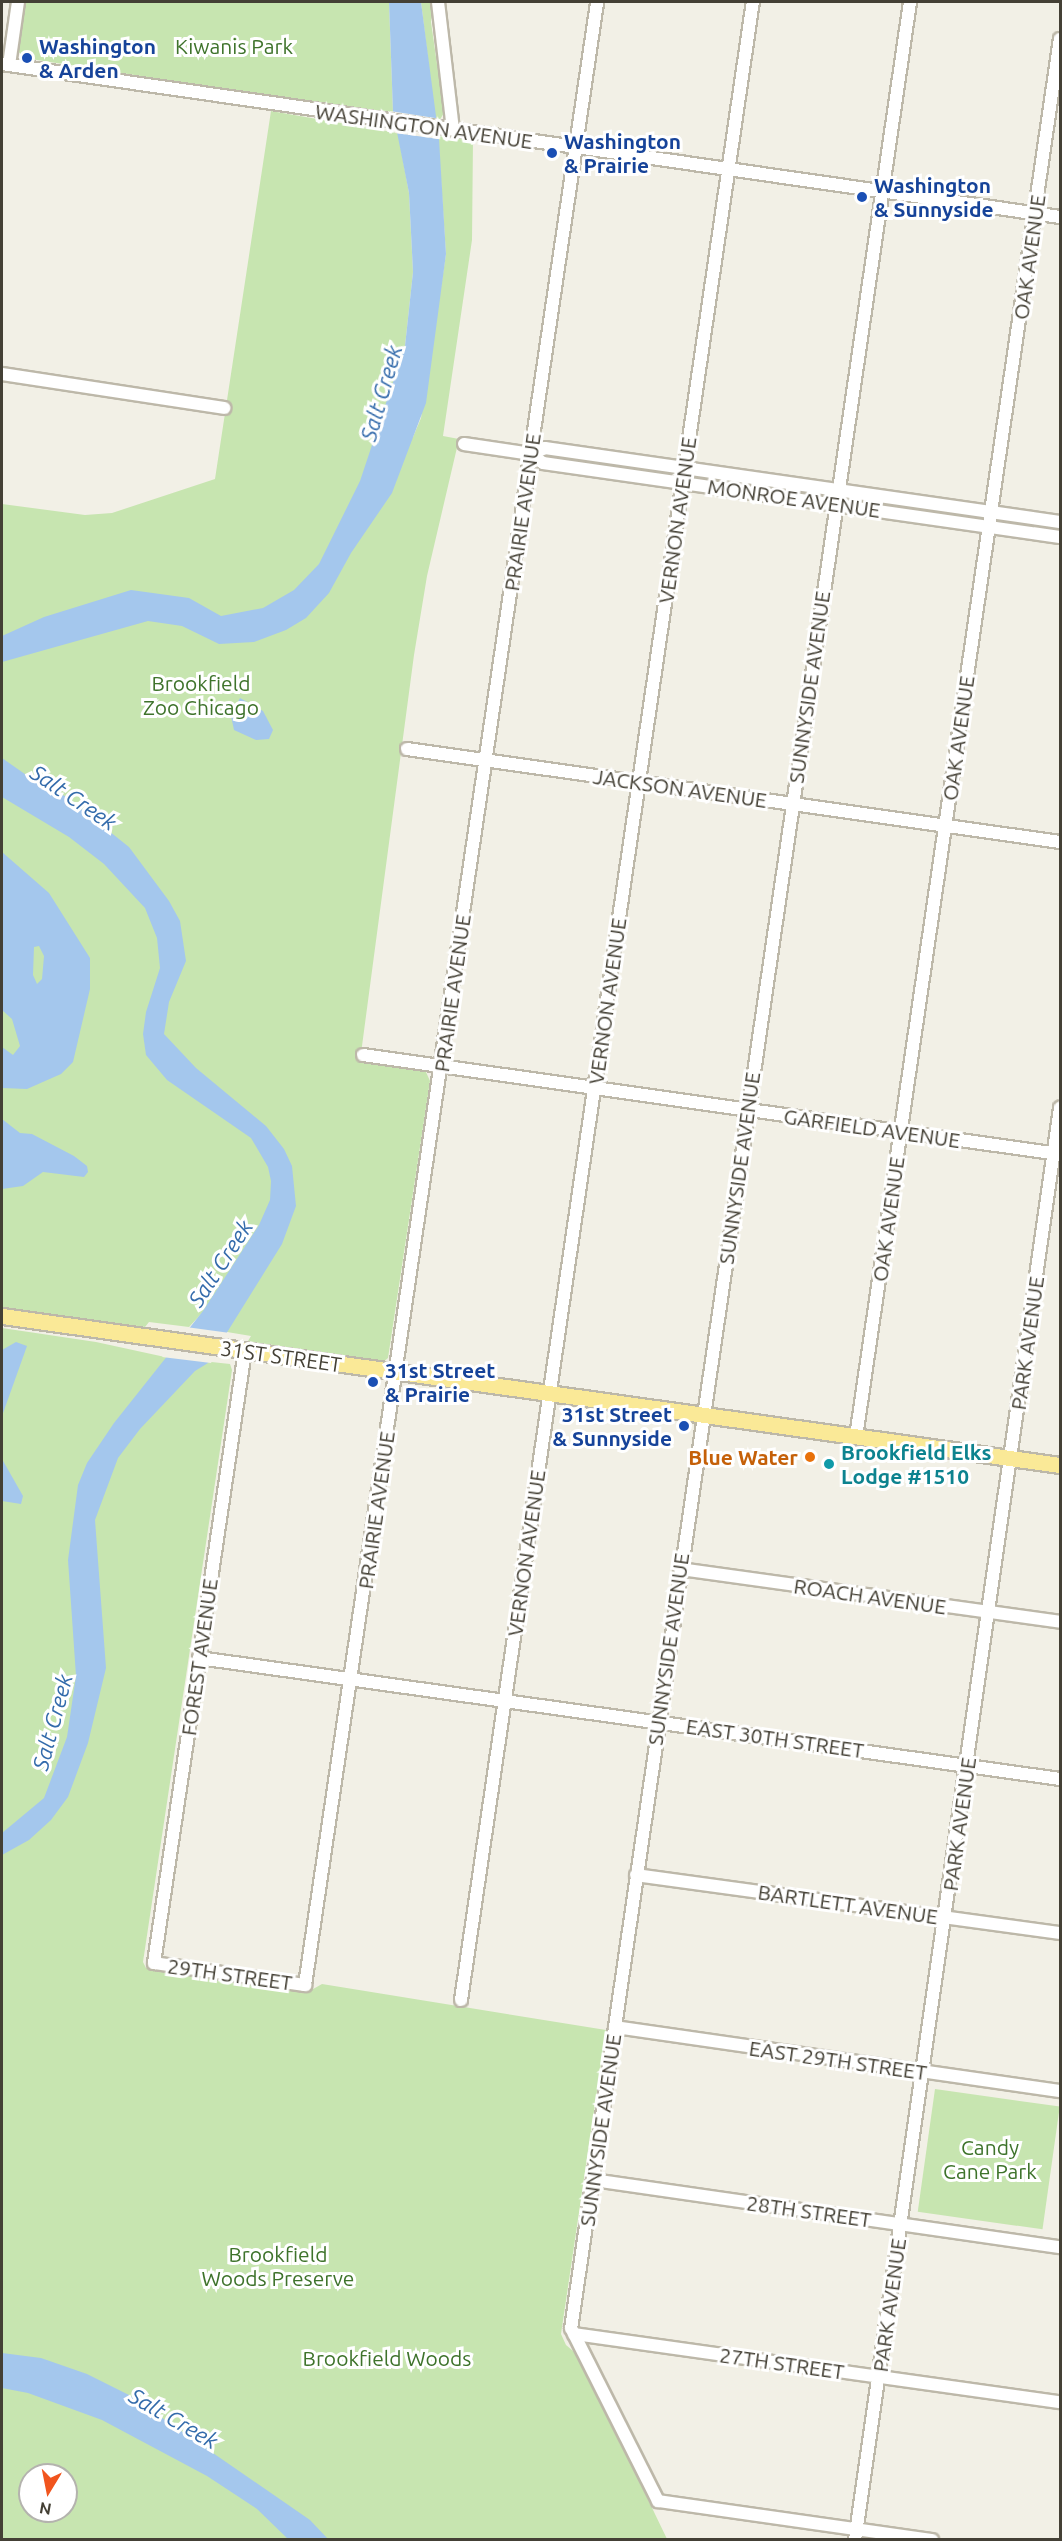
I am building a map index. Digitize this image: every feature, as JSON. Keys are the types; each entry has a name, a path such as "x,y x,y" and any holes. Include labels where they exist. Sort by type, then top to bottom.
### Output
{"main road":[{"name":"31ST STREET","path":"2,1316 1060,1465"}],"street":[{"path":"5,64 18,2"},
{"path":"438,2 453,130"},
{"name":"PRAIRIE AVENUE","path":"305,1984 352,1679 395,1372 597,2"},
{"name":"VERNON AVENUE","path":"461,2000 753,2"},
{"name":"SUNNYSIDE AVENUE","path":"574,2334 571,2328 657,1722 910,2"},
{"name":"OAK AVENUE","path":"856,1437 1060,39"},
{"name":"WASHINGTON AVENUE","path":"5,64 1060,217"},
{"path":"2,374 225,408"},
{"name":"MONROE AVENUE","path":"464,444 531,454 543,463 1060,537"},
{"name":"MONROE AVENUE","path":"531,454 545,448 1060,522"},
{"name":"JACKSON AVENUE","path":"407,750 1060,842"},
{"name":"GARFIELD AVENUE","path":"363,1055 1057,1154"},
{"name":"PARK AVENUE","path":"856,2534 990,1613 1010,1458 1057,1154 1060,1108"},
{"name":"FOREST AVENUE","path":"154,1963 244,1351"},
{"name":"ROACH AVENUE","path":"680,1569 1060,1622"},
{"name":"EAST 30TH STREET","path":"199,1658 1060,1779"},
{"name":"BARTLETT AVENUE","path":"636,1875 1060,1933"},
{"name":"29TH STREET","path":"154,1963 305,1984"},
{"name":"EAST 29TH STREET","path":"615,2027 1060,2091"},
{"name":"28TH STREET","path":"593,2180 1060,2247"},
{"path":"574,2334 658,2501 856,2534 932,2540"},
{"name":"27TH STREET","path":"574,2334 1060,2402"}],"green space":[{"name":"Kiwanis Park","path":"22,2 389,2 393,112 380,110 381,113 24,58 17,50"},
{"path":"421,2 434,2 431,22 444,113 439,121 435,117"},
{"name":"Brookfield Zoo Chicago","path":"271,111 398,133 409,193 413,272 405,346 380,430 413,437 421,418 446,254 438,136 473,140 472,240 443,436 459,439 427,576 414,655 360,1061 426,1072 430,1081 388,1358 383,1362 248,1341 251,1336 227,1332 203,1312 189,1327 149,1322 145,1327 2,1308 2,504 85,515 112,513 215,479"},
{"name":"Brookfield Woods","path":"2,1328 96,1342 165,1357 230,1364 232,1370 143,1962 146,1968 306,1993 322,1984 606,2030 561,2334 566,2345 579,2356 667,2539 2,2540"},
{"name":"Candy Cane Park","path":"935,2089 1060,2107 1043,2229 918,2212"}],"water":[{"name":"Salt Creek","path":"389,2 421,2 439,139 446,254 426,403 392,493 351,553 329,593 306,618 286,630 254,642 219,644 182,626 148,621 2,662 2,636 44,617 131,590 189,598 221,616 263,608 294,590 319,564 360,481 405,346 413,272 409,193 393,112"},
{"path":"240,698 263,711 273,730 269,739 256,740 234,730 231,716"},
{"name":"Salt Creek","path":"2,758 42,786 65,796 129,847 169,901 180,921 186,961 169,1002 164,1034 196,1068 266,1126 284,1149 292,1166 296,1206 282,1244 208,1363 195,1371 140,1429 118,1458 95,1520 106,1668 88,1743 68,1797 51,1820 29,1840 2,1855 2,1833 44,1798 67,1737 76,1676 68,1560 78,1485 87,1463 114,1423 203,1311 259,1225 270,1200 271,1181 268,1167 251,1138 167,1080 146,1055 143,1034 146,1012 160,968 157,938 145,908 104,864 69,837 2,797"},
{"path":"2,852 49,893 90,958 90,989 73,1062 61,1074 27,1089 2,1088 2,1047 13,1055 20,1046 12,1019 2,1010","holes":["39,946 44,956 42,979 37,984 33,975 34,947"]},
{"path":"2,1119 20,1133 32,1134 74,1156 87,1166 88,1172 84,1177 43,1172 23,1186 2,1189"},
{"path":"16,1342 27,1346 2,1416 2,1350"},
{"path":"2,1459 23,1496 21,1504 2,1501"},
{"name":"Salt Creek","path":"2,2353 41,2358 87,2374 129,2395 310,2520 328,2539 288,2539 257,2509 207,2476 102,2420 28,2393 2,2388"}],"pier":[{"path":"390,111 435,118 439,139 395,133"},
{"path":"186,1327 230,1333 211,1363 162,1357"}],"place":[{"name":"Washington & Arden","path":"27,58"},
{"name":"Washington & Prairie","path":"552,153"},
{"name":"Washington & Sunnyside","path":"862,197"},
{"name":"31st Street & Prairie","path":"373,1382"},
{"name":"31st Street & Sunnyside","path":"684,1426"},
{"name":"Blue Water","path":"810,1457"},
{"name":"Brookfield Elks Lodge #1510","path":"829,1464"}],"park label":[{"name":"Brookfield Woods Preserve","path":"278,2266"}]}
